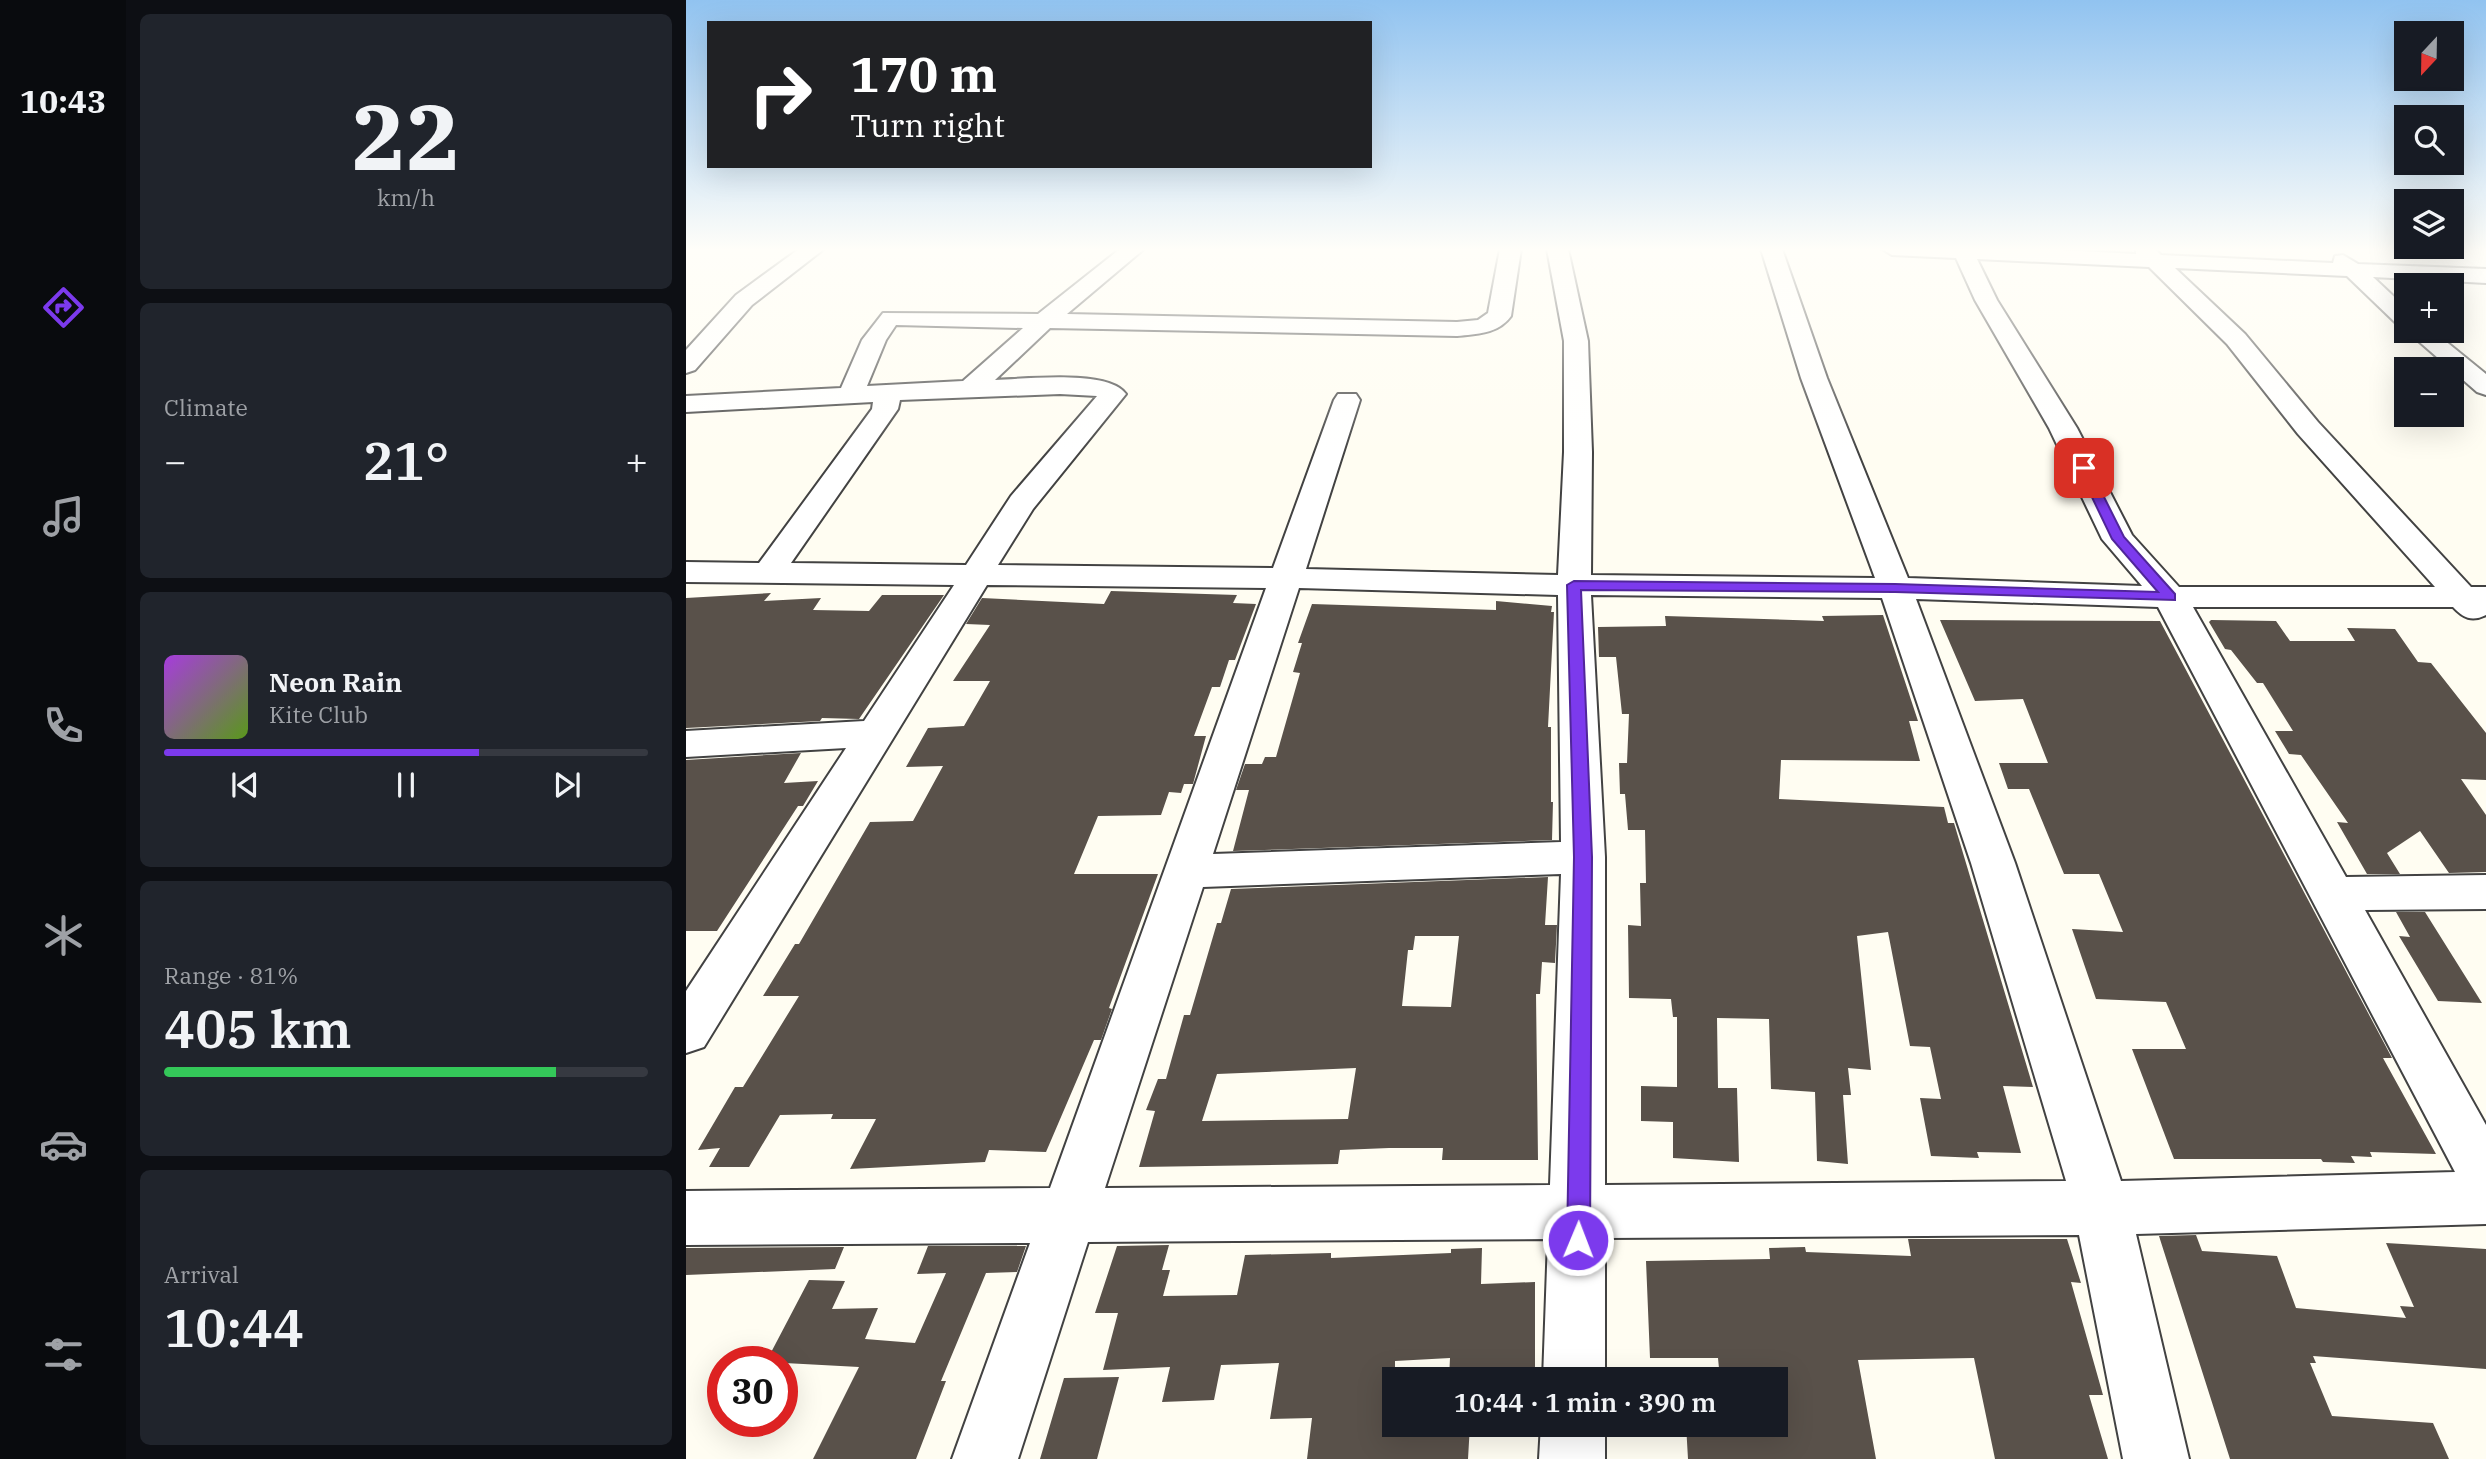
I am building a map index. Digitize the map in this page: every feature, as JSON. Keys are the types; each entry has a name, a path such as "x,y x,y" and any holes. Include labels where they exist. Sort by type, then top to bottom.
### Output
{"street":[{"path":"686,365 729,317"},
{"path":"851,394 874,344 877,330 883,321 900,317"},
{"path":"903,317 1253,327 1457,329 1484,326 1497,317"},
{"path":"971,388 1049,317"},
{"path":"1571,317 1576,341 1578,452 1574,585 1583,857 1574,1367"},
{"path":"1793,317 1814,379 1895,588 1993,863 2102,1209 2155,1459"},
{"path":"1996,317 2063,428 2118,539 2170,597 2486,1177"},
{"path":"2213,317 2236,339 2308,428 2474,596 2486,623"},
{"path":"2433,343 2486,387"},
{"path":"686,404 971,388 1075,387 1105,389 1112,394 1064,448 988,550 978,573 686,1032"},
{"path":"769,572 885,409 888,393"},
{"path":"985,1459 1347,400"},
{"path":"686,572 978,573 1574,585 1895,588 2170,597 2474,596"},
{"path":"686,744 877,733"},
{"path":"1185,871 1583,857"},
{"path":"2330,894 2486,892"},
{"path":"686,1218 1070,1213 2102,1209 2486,1198"},
{"path":"1572,1459 1573,1437"}],"building":[{"path":"1111,591 1237,595 1233,603 1256,604 1235,660 1229,660 1220,687 1212,687 1194,736 1206,736 1193,784 1184,784 1181,793 1169,792 1161,815 1098,816 1074,874 1158,874 1109,1008 1112,1009 1101,1040 1094,1040 1046,1152 989,1150 985,1162 850,1169 876,1119 831,1119 833,1114 780,1115 749,1167 709,1167 720,1148 698,1150 735,1087 743,1087 799,996 763,996 795,944 799,944 870,822 913,821 943,766 906,767 928,728 964,726 990,681 953,681 990,625 966,624 982,598 1104,604"},
{"path":"771,593 764,601 821,598 813,610 869,611 882,595 944,595 859,719 822,718 820,721 686,728 686,598"},
{"path":"1496,601 1552,606 1551,612 1554,612 1548,727 1551,727 1552,840 1233,851 1249,790 1236,790 1245,764 1262,764 1265,757 1276,757 1300,673 1293,672 1302,643 1298,643 1312,604 1496,610"},
{"path":"1883,615 1918,721 1909,721 1920,761 1781,760 1779,799 1944,807 1948,823 1954,823 2033,1087 2003,1086 2021,1153 1977,1152 1979,1158 1931,1156 1920,1098 1941,1099 1930,1047 1910,1046 1888,932 1857,936 1871,1070 1848,1068 1851,1095 1843,1095 1848,1164 1817,1161 1815,1092 1771,1089 1769,1019 1717,1018 1718,1088 1737,1088 1739,1162 1673,1158 1673,1122 1641,1121 1641,1086 1677,1087 1677,1017 1673,1017 1671,999 1629,998 1628,925 1641,926 1640,883 1646,883 1645,830 1628,830 1625,794 1620,794 1619,763 1627,763 1629,714 1622,714 1616,657 1599,657 1598,627 1666,626 1665,616 1824,621 1822,616"},
{"path":"1940,620 2160,621 2392,1058 2383,1058 2436,1154 2370,1152 2372,1157 2351,1156 2355,1163 2323,1162 2321,1159 2174,1159 2132,1049 2186,1049 2166,1002 2096,999 2072,929 2123,932 2099,874 2064,874 2029,789 2008,789 1999,763 2048,763 2023,699 1975,701"},
{"path":"2276,621 2290,641 2355,641 2347,628 2395,629 2418,662 2431,663 2486,733 2486,780 2461,779 2486,815 2486,872 2449,873 2420,831 2387,853 2400,874 2367,874 2337,822 2348,823 2301,755 2289,754 2275,731 2293,731 2263,683 2257,683 2231,650 2225,649 2209,622"},
{"path":"801,753 784,783 818,781 803,806 798,806 717,931 686,931 686,760"},
{"path":"1548,877 1545,925 1557,925 1555,963 1542,962 1540,994 1536,994 1538,1160 1442,1160 1443,1148 1389,1148 1340,1150 1338,1164 1139,1167 1155,1111 1146,1110 1158,1079 1166,1079 1184,1015 1190,1015 1217,923 1221,923 1231,889","holes":["1415,936 1459,936 1451,1007 1402,1006 1408,950 1413,950","1356,1068 1348,1119 1202,1121 1217,1074"]},
{"path":"2396,912 2425,912 2482,1003 2438,1001 2399,936 2410,937"},
{"path":"2196,1235 2202,1251 2277,1256 2296,1308 2406,1318 2400,1306 2414,1307 2386,1243 2486,1249 2486,1369 2313,1356 2316,1363 2310,1363 2332,1416 2433,1423 2449,1459 2230,1459 2159,1236"},
{"path":"1908,1239 2067,1239 2081,1283 2071,1282 2103,1395 2089,1395 2108,1459 1995,1459 1974,1358 1858,1360 1876,1459 1688,1459 1687,1437 1788,1437 1788,1367 1719,1367 1718,1358 1650,1358 1646,1261 1770,1259 1769,1248 1805,1247 1806,1252 1911,1256"},
{"path":"1169,1245 1162,1270 1170,1270 1163,1296 1237,1295 1245,1255 1331,1253 1331,1258 1451,1253 1451,1249 1482,1248 1481,1284 1535,1282 1535,1367 1450,1367 1450,1358 1395,1361 1395,1367 1382,1367 1382,1437 1469,1437 1468,1459 1307,1459 1312,1418 1270,1419 1279,1363 1221,1365 1214,1400 1162,1402 1170,1367 1103,1370 1118,1313 1095,1313 1117,1246"},
{"path":"928,1246 1026,1246 1017,1272 986,1273 941,1381 946,1381 916,1459 813,1459 859,1367 798,1364 798,1346 774,1346 809,1280 845,1281 832,1309 878,1308 865,1339 915,1343 946,1273 917,1274"},
{"path":"844,1247 835,1269 686,1275 686,1248"},
{"path":"1119,1377 1097,1459 1040,1459 1064,1378"}],"route":[{"path":"1578,1240 1583,857 1574,585 1895,588 2170,597 2118,539 2084,468"}]}
